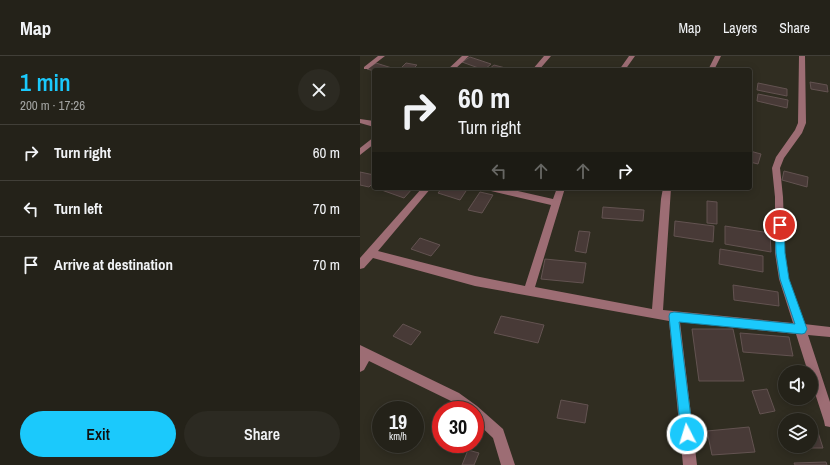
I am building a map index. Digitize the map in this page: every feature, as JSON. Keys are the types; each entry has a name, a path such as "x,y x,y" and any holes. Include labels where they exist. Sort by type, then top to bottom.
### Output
{"street":[{"path":"366,68 382,56"},
{"path":"452,68 466,56"},
{"path":"537,68 548,56"},
{"path":"623,68 632,56"},
{"path":"712,68 718,56"},
{"path":"802,56 802,123 799,131 780,157 776,168 779,197 780,253 784,279 802,329 830,421"},
{"path":"360,121 372,124"},
{"path":"360,152 372,142"},
{"path":"360,265 425,190"},
{"path":"500,190 556,203"},
{"path":"529,290 560,190"},
{"path":"657,315 665,199 667,190"},
{"path":"371,253 475,281 657,315 830,332"},
{"path":"674,316 690,465"},
{"path":"360,366 363,353 461,401"},
{"path":"484,421 498,434 508,465"}],"building":[{"path":"470,57 491,64 486,68 478,68 462,62"},
{"path":"376,63 392,68 372,68 372,70 367,69"},
{"path":"406,63 417,65 414,68 401,68"},
{"path":"494,65 505,68 490,68"},
{"path":"810,82 827,85 828,92 811,89"},
{"path":"758,83 787,89 787,96 757,90"},
{"path":"758,94 788,100 787,108 757,101"},
{"path":"752,152 761,154 758,164 752,162"},
{"path":"784,171 808,177 807,187 782,180"},
{"path":"360,172 372,175 372,184 369,187 360,185"},
{"path":"382,190 411,190 404,198"},
{"path":"440,190 467,190 460,200 438,193"},
{"path":"480,192 493,195 482,213 468,210"},
{"path":"707,201 717,202 717,224 707,223"},
{"path":"603,207 644,210 643,221 602,218"},
{"path":"675,221 714,226 713,242 674,236"},
{"path":"725,226 770,233 771,252 725,244"},
{"path":"579,231 590,232 586,253 575,251"},
{"path":"420,238 440,245 431,256 411,249"},
{"path":"720,249 763,256 763,272 719,264"},
{"path":"545,259 586,263 583,283 541,279"},
{"path":"733,285 778,292 779,306 734,300"},
{"path":"501,316 544,325 538,343 494,333"},
{"path":"403,324 421,332 411,345 393,336"},
{"path":"692,329 733,329 744,381 699,381"},
{"path":"740,333 789,337 793,356 743,352"},
{"path":"767,389 775,411 760,414 752,391"},
{"path":"561,400 588,405 585,423 557,418"},
{"path":"749,427 755,452 712,455 707,431"},
{"path":"818,432 823,448 818,448"},
{"path":"467,453 479,453 474,465 462,465"},
{"path":"826,462 827,465 795,465 794,463"}],"route":[{"path":"687,434 674,316 802,329 784,279 780,253 780,225"}]}
